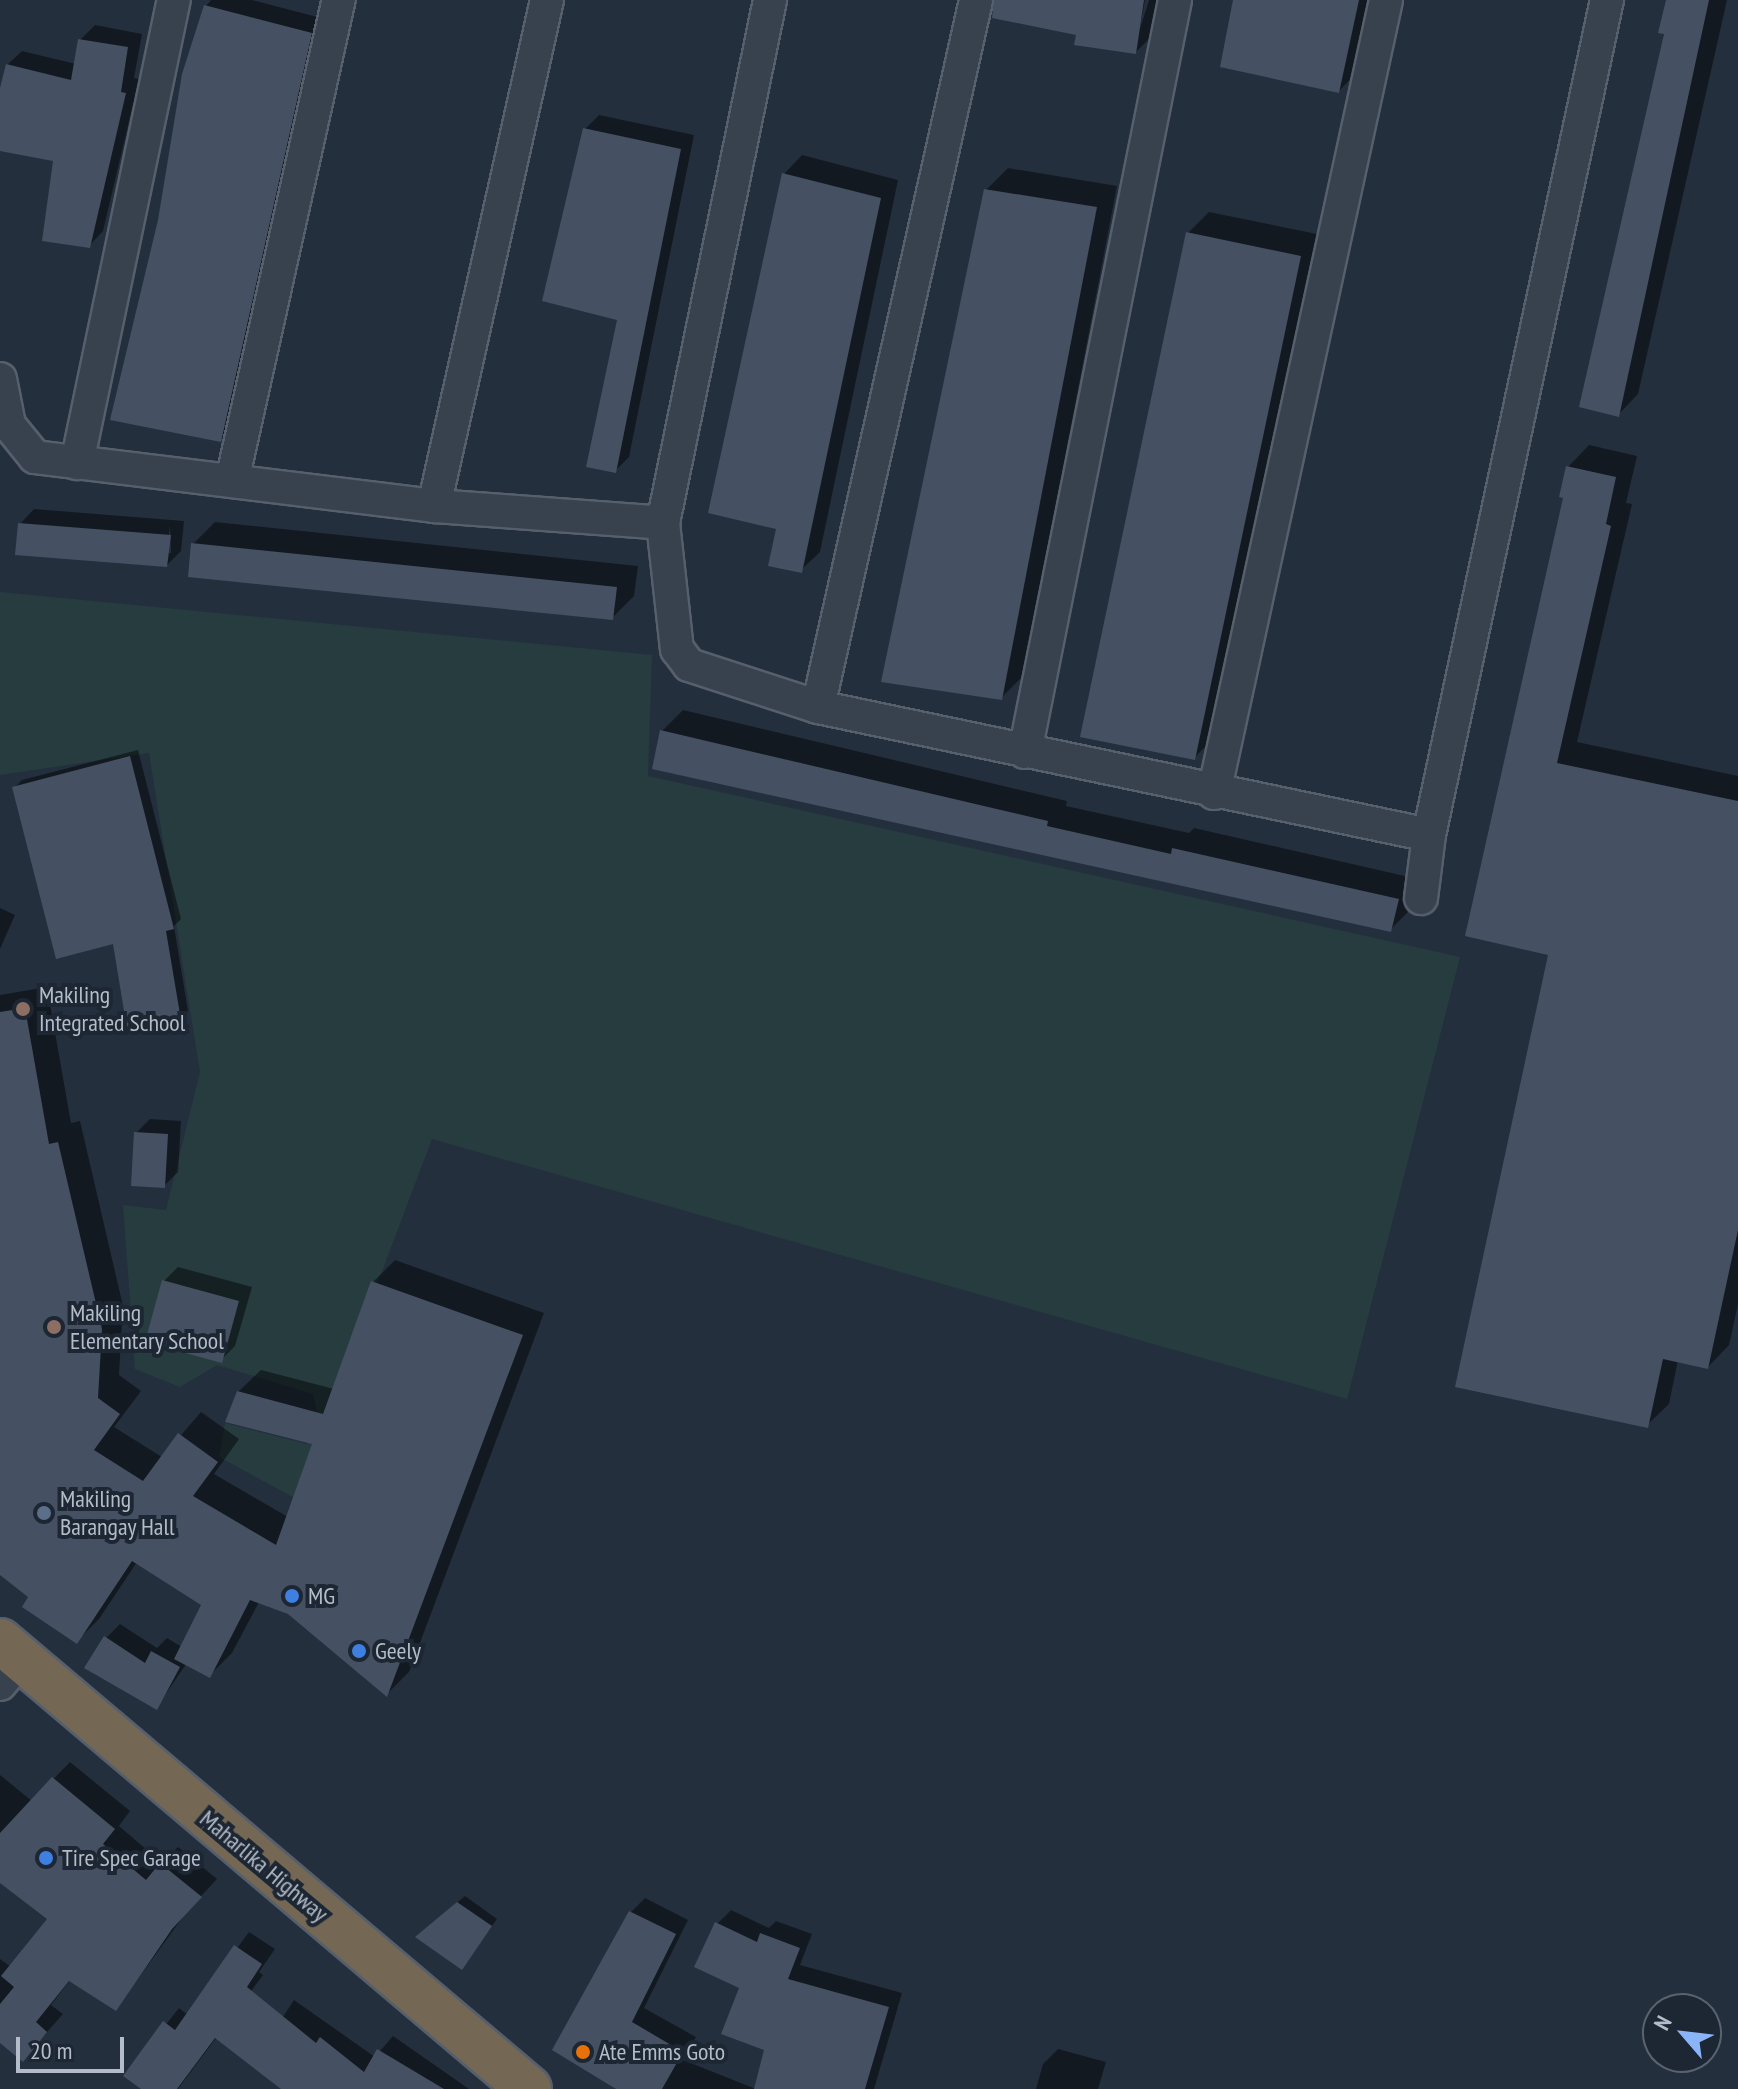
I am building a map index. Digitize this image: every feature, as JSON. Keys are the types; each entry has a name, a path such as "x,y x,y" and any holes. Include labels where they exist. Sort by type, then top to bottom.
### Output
{"highway":[{"name":"Maharlika Highway","path":"7,1661 514,2084"}],"street":[{"path":"77,463 174,0"},
{"path":"232,481 339,0"},
{"path":"434,506 547,0"},
{"path":"770,0 663,523 677,649 689,665 818,707 1214,793 1429,835"},
{"path":"818,707 976,0"},
{"path":"1025,752 1175,0"},
{"path":"1214,793 1386,0"},
{"path":"1421,898 1429,835 1607,0"},
{"path":"0,379 9,425 35,457 434,506 663,523"}],"green space":[{"path":"0,592 652,655 648,776 1460,957 1347,1399 432,1139 347,1364 302,1502 219,1457 225,1423 307,1444 317,1414 313,1394 217,1365 180,1387 135,1369 123,1205 166,1210 200,1072 149,753 0,775"}],"building":[{"path":"994,0 1144,0 1136,54 1074,45 1076,35 992,18"},
{"path":"1233,0 1359,0 1339,93 1220,67"},
{"path":"1666,0 1709,0 1619,417 1579,407 1664,34 1658,33"},
{"path":"204,5 312,33 221,442 110,420 158,220 182,74"},
{"path":"78,39 128,47 121,92 126,93 90,248 42,241 53,161 0,151 0,88 6,64 71,80"},
{"path":"583,128 681,149 616,473 586,467 617,320 542,301"},
{"path":"782,173 881,198 802,573 768,566 776,529 708,513"},
{"path":"984,189 1097,207 1002,700 881,682"},
{"path":"1186,232 1301,256 1195,760 1080,737"},
{"path":"1566,466 1616,477 1606,524 1611,526 1557,763 1738,801 1738,1230 1708,1369 1663,1359 1648,1428 1455,1387 1548,955 1465,936 1563,498 1559,497"},
{"path":"18,523 171,535 167,567 15,555"},
{"path":"191,543 617,587 613,620 188,577"},
{"path":"660,730 1048,821 1047,826 1171,854 1172,848 1399,899 1391,932 652,769"},
{"path":"130,756 174,929 166,931 181,1020 127,1029 113,944 56,959 12,787"},
{"path":"25,1008 49,1144 58,1142 102,1329 98,1398 120,1414 94,1450 143,1481 178,1433 218,1462 193,1496 276,1545 312,1444 225,1422 237,1391 323,1414 371,1281 523,1335 387,1697 288,1614 250,1600 210,1678 174,1659 201,1605 132,1561 77,1644 22,1607 28,1597 0,1575 0,1012"},
{"path":"134,1132 168,1134 165,1188 131,1186"},
{"path":"162,1280 239,1301 222,1363 145,1342"},
{"path":"104,1636 145,1663 151,1651 180,1667 157,1710 84,1668"},
{"path":"52,1777 115,1829 103,1844 146,1880 160,1863 202,1897 172,1929 116,2011 69,1981 36,2022 47,2032 23,2062 0,2043 0,2004 14,1987 1,1976 47,1919 0,1883 0,1833"},
{"path":"457,1902 492,1926 462,1970 415,1937"},
{"path":"629,1911 676,1934 632,2022 683,2052 662,2089 616,2089 552,2050"},
{"path":"715,1922 757,1942 760,1933 800,1948 788,1979 889,2007 865,2089 754,2089 764,2050 721,2034 739,1988 694,1967"},
{"path":"234,1945 262,1964 247,1987 316,2043 320,2037 364,2072 377,2049 444,2089 281,2089 215,2038 177,2089 141,2089 123,2076 163,2021 175,2030"}],"place":[{"name":"Makiling Integrated School","path":"23,1009"},
{"name":"Makiling Elementary School","path":"54,1327"},
{"name":"Makiling Barangay Hall","path":"44,1513"},
{"name":"MG","path":"292,1596"},
{"name":"Geely","path":"359,1651"},
{"name":"Tire Spec Garage","path":"46,1858"},
{"name":"Ate Emms Goto","path":"583,2052"}]}
